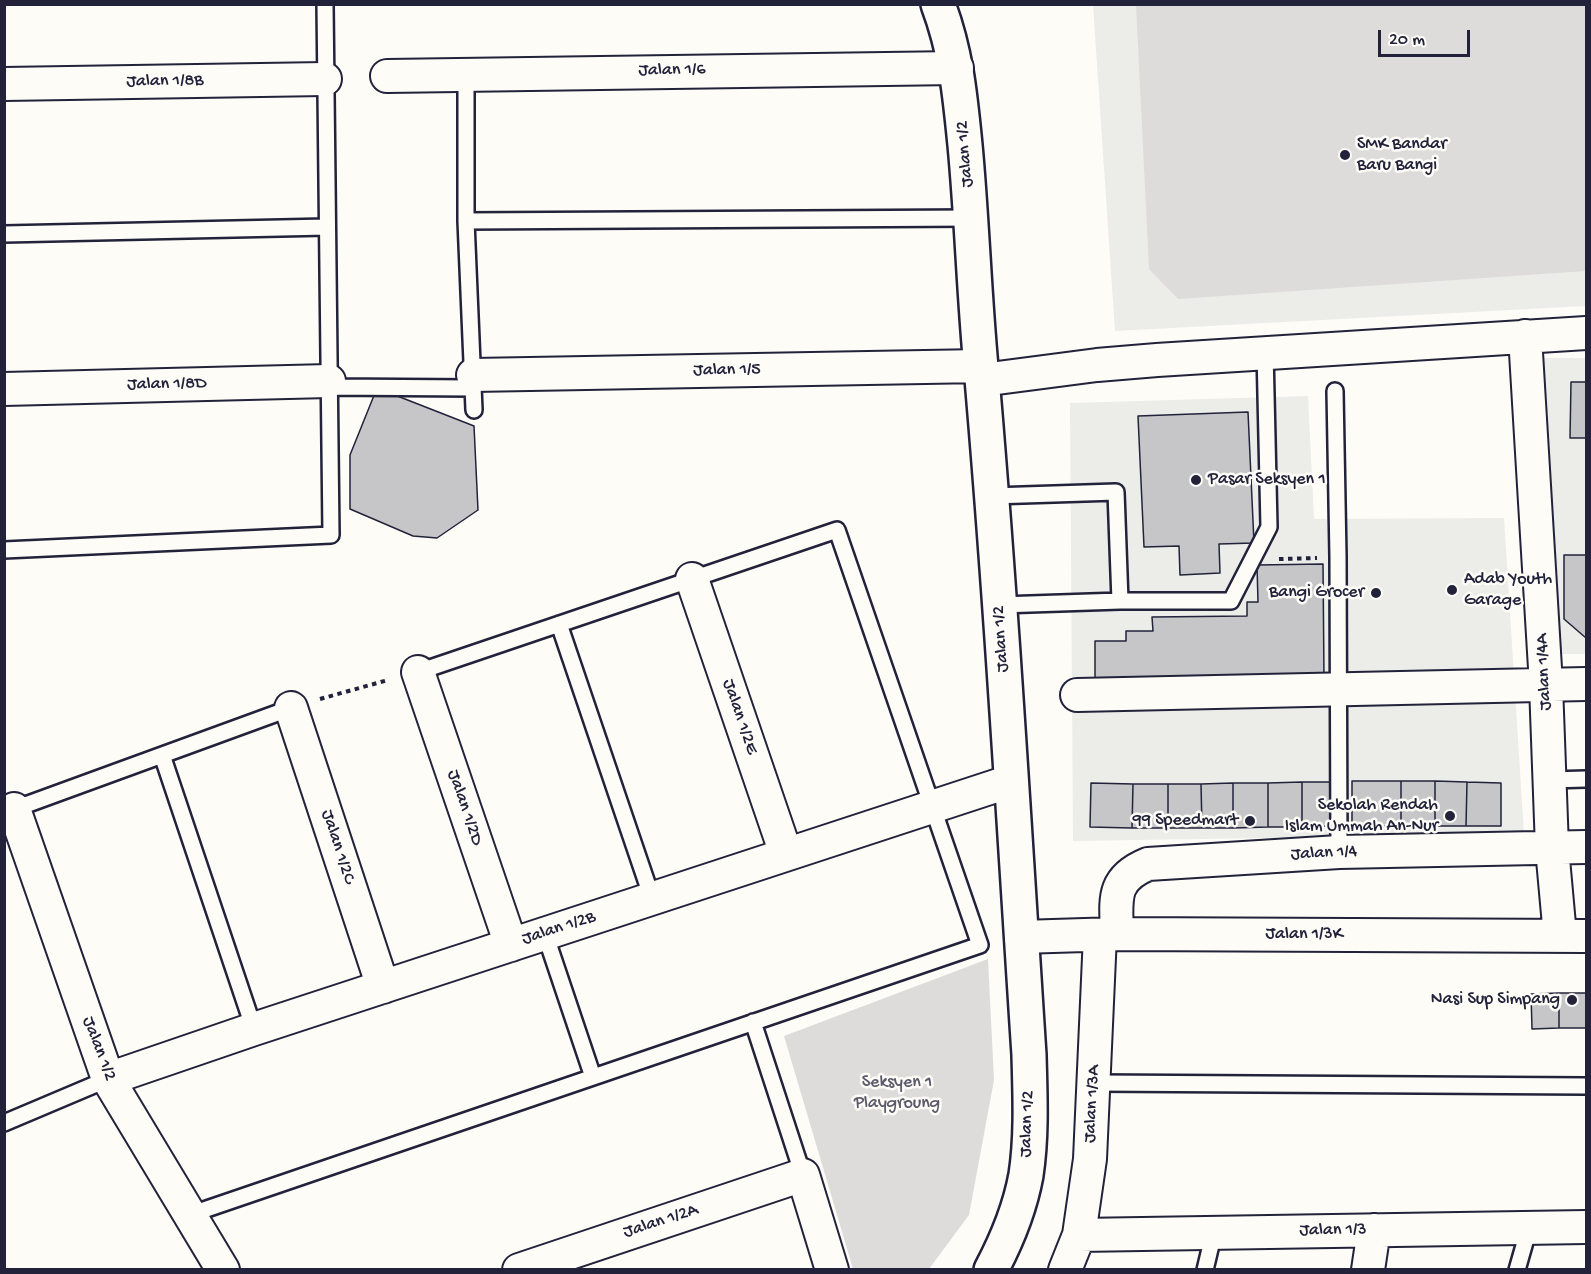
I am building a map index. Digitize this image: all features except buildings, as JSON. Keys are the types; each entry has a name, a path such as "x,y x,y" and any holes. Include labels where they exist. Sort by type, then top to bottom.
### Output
{"street":[{"name":"Jalan 1/2","path":"938,4 957,68 972,218 1029,1055 1031,1114 1026,1175 1015,1216 991,1269"},
{"name":"Jalan 1/6","path":"387,76 957,68"},
{"name":"Jalan 1/8B","path":"4,84 325,79"},
{"name":"Jalan 1/5","path":"473,382 981,373 1265,351 1587,333"},
{"name":"Jalan 1/4A","path":"1525,336 1546,685 1552,848 1573,936"},
{"name":"Jalan 1/8D","path":"4,389 329,384"},
{"name":"Jalan 1/2E","path":"692,579 786,854"},
{"name":"Jalan 1/2D","path":"418,672 511,945"},
{"path":"1077,695 1587,684"},
{"name":"Jalan 1/2C","path":"291,708 383,987"},
{"name":"Jalan 1/2B","path":"108,1079 1011,781"},
{"name":"Jalan 1/2","path":"9,810 108,1079 223,1269"},
{"name":"Jalan 1/4","path":"1109,934 1119,888 1125,876 1148,864 1339,852 1587,847"},
{"name":"Jalan 1/3K","path":"1021,937 1109,934 1573,936"},
{"name":"Jalan 1/3A","path":"1065,1269 1079,1235 1090,1159 1094,1083 1109,934"},
{"path":"803,1175 832,1269"},
{"name":"Jalan 1/2A","path":"519,1269 803,1175"},
{"name":"Jalan 1/3","path":"1079,1235 1587,1227"},
{"path":"1368,1269 1374,1230"}],"lane":[{"path":"4,550 331,535 325,4"},
{"path":"466,74 466,221 474,410"},
{"path":"466,221 972,218"},
{"path":"4,234 327,227"},
{"path":"1000,605 1120,601 1231,601 1269,527 1265,351"},
{"path":"329,384 473,382"},
{"path":"1335,391 1339,852"},
{"path":"992,496 1116,492 1120,601"},
{"path":"189,1215 980,945 837,530 418,672"},
{"path":"559,624 652,898"},
{"path":"9,810 291,708"},
{"path":"162,755 254,1029"},
{"path":"1549,780 1587,779"},
{"path":"545,934 593,1077"},
{"path":"753,1022 803,1175"},
{"path":"4,1123 108,1079"},
{"path":"1094,1083 1587,1086"},
{"path":"1517,1269 1529,1228"},
{"path":"1205,1269 1214,1232"}],"path":[{"path":"1253,560 1338,557"},
{"path":"291,708 418,672"}],"shaded area":[{"name":"SMK Bandar Baru Bangi","path":"1093,5 1586,5 1586,306 1115,331"},
{"path":"1540,358 1586,358 1586,654 1557,654"},
{"path":"1308,396 1314,519 1504,518 1524,834 1073,841 1070,403"}],"green space":[{"name":"SMK Bandar Baru Bangi","path":"1136,5 1586,5 1586,271 1178,299 1149,269"},
{"name":"Seksyen 1 Playgroung","path":"988,959 994,1080 969,1215 929,1269 853,1269 784,1036"}],"place":[{"name":"SMK Bandar Baru Bangi","path":"1345,155"},
{"name":"Pasar Seksyen 1","path":"1196,480"},
{"name":"Adab Youth Garage","path":"1452,590"},
{"name":"Bangi Grocer","path":"1376,593"},
{"name":"Sekolah Rendah Islam Ummah An-Nur","path":"1450,816"},
{"name":"99 Speedmart","path":"1250,821"},
{"name":"Nasi Sup Simpang","path":"1572,1000"}]}
